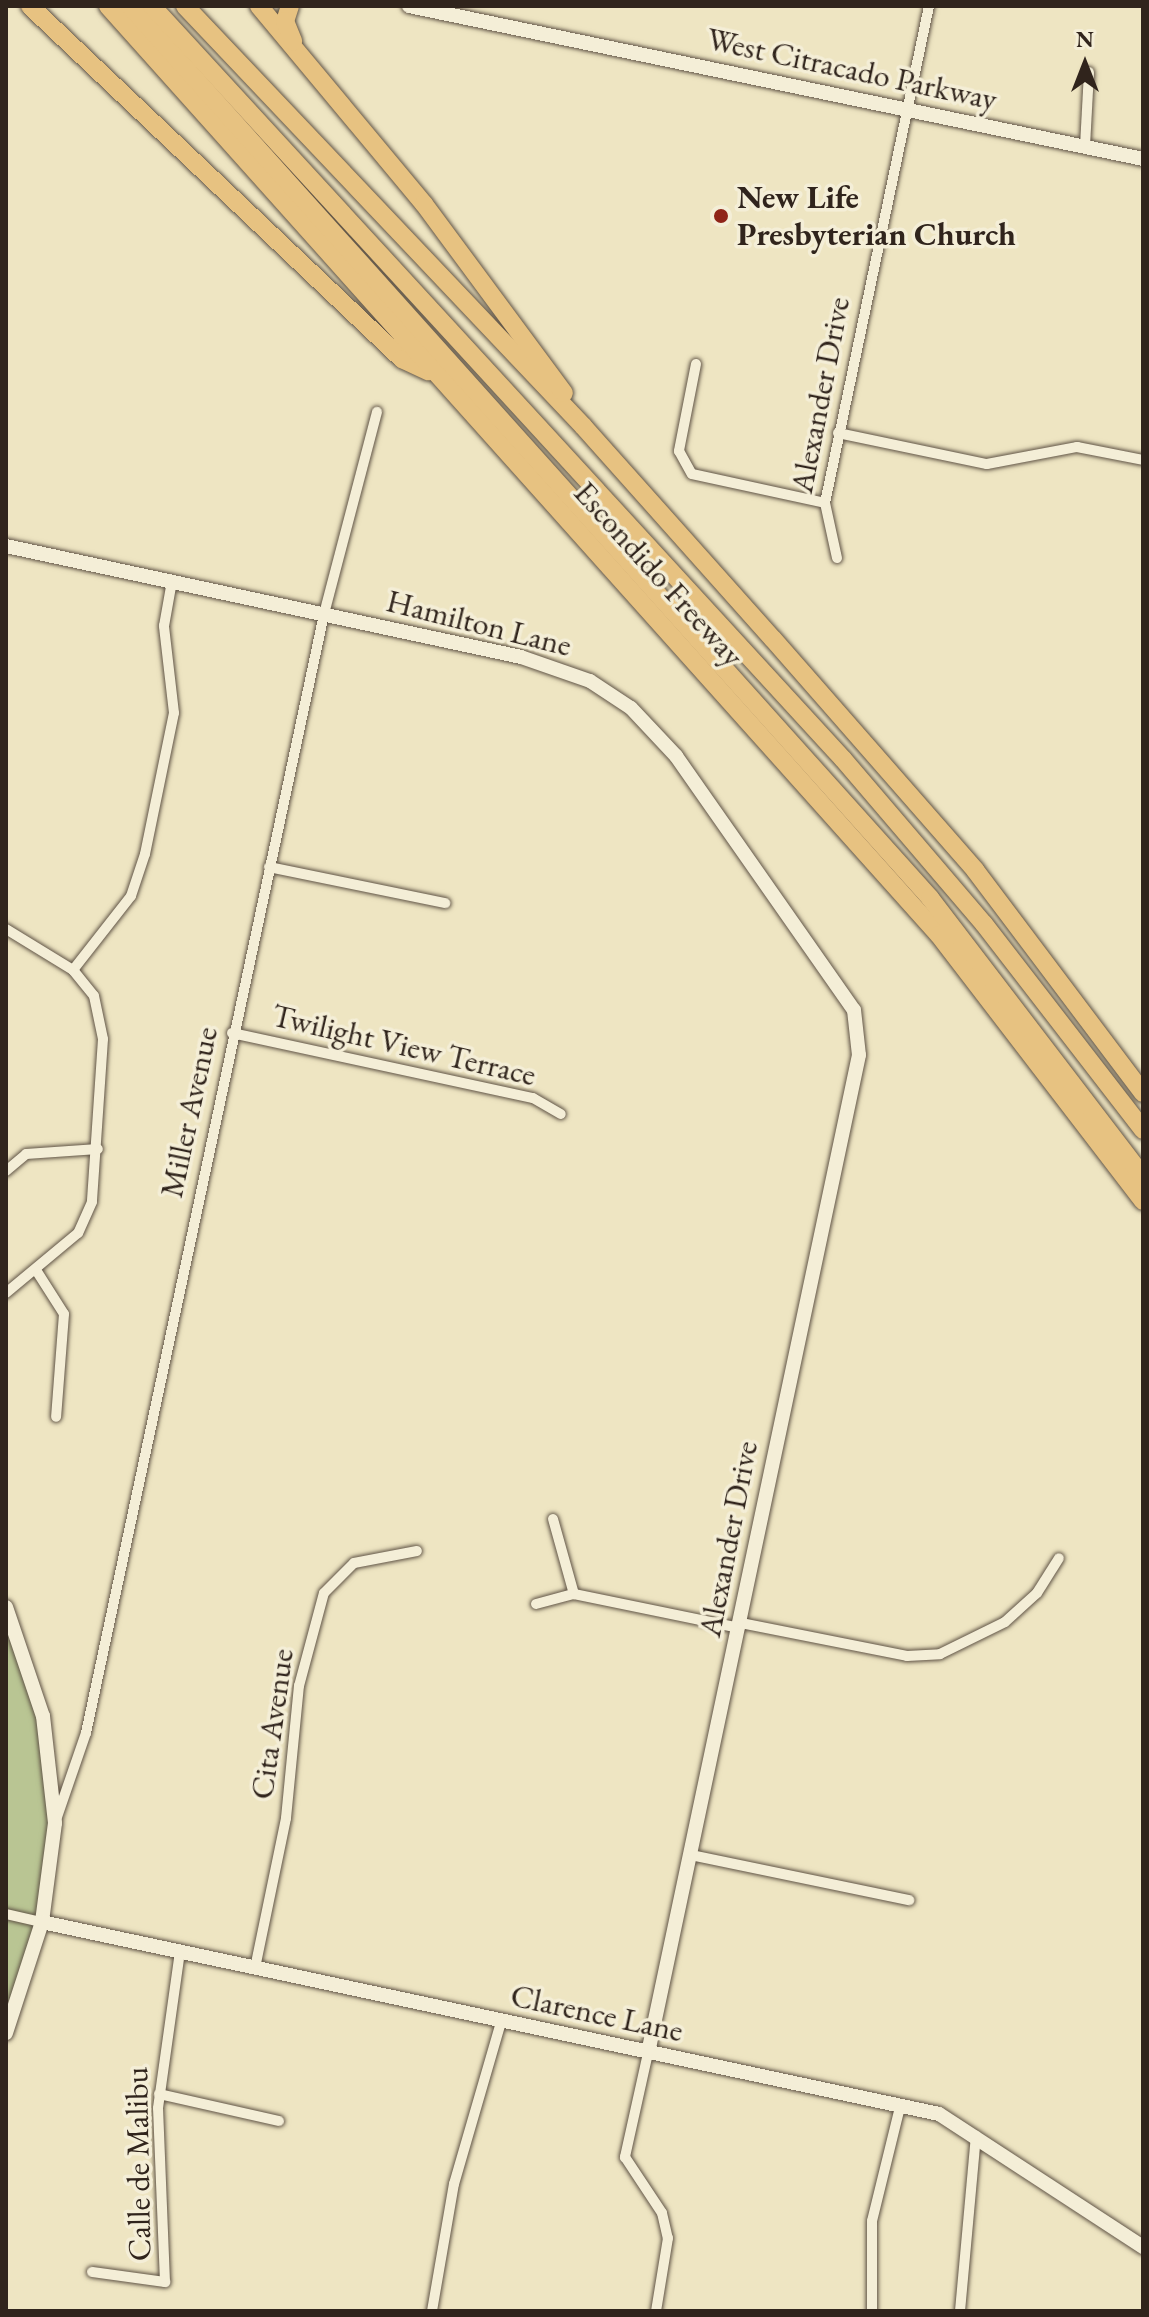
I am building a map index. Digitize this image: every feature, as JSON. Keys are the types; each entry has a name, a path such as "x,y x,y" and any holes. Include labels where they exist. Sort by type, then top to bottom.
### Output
{"highway":[{"path":"30,6 402,359 436,375"},
{"name":"Escondido Freeway","path":"108,6 939,935 1143,1201"},
{"path":"130,6 930,898 1143,1177"},
{"path":"152,6 843,759 984,924 1143,1130"},
{"path":"259,6 424,204 583,426"},
{"path":"290,6 285,26 298,51"},
{"name":"Escondido Freeway","path":"188,9 583,426 975,870 1143,1093"},
{"path":"293,211 378,279"}],"street":[{"name":"West Citracado Parkway","path":"409,6 451,11 1143,159"},
{"name":"Alexander Drive","path":"837,558 825,503 929,6"},
{"path":"1085,146 1089,72"},
{"path":"696,364 679,451 692,474 825,503"},
{"name":"Miller Avenue","path":"55,1823 86,1733 232,1033 324,614 377,412"},
{"path":"838,433 987,464 1066,448 1143,460"},
{"name":"Hamilton Lane","path":"6,546 546,664 631,708 676,756 836,977 859,1036"},
{"path":"73,970 131,896 145,854 174,713 164,626 172,581"},
{"path":"269,867 445,903"},
{"path":"6,929 73,970 94,996 103,1039 98,1149 92,1202 78,1233 6,1293"},
{"name":"Twilight View Terrace","path":"232,1033 533,1098 561,1114"},
{"name":"Alexander Drive","path":"648,2053 740,1625 859,1036"},
{"path":"6,1171 26,1154 98,1149"},
{"path":"36,1270 64,1314 56,1417"},
{"path":"553,1519 574,1594"},
{"name":"Cita Avenue","path":"255,1968 286,1818 299,1686 324,1593 354,1563 417,1551"},
{"path":"536,1604 574,1594 907,1656 940,1654 1005,1622 1037,1593 1059,1558"},
{"path":"6,1607 43,1716 55,1823 42,1922 6,2033"},
{"path":"691,1855 909,1900"},
{"name":"Clarence Lane","path":"6,1914 939,2114 976,2134 1143,2247"},
{"name":"Calle de Malibu","path":"92,2272 165,2282 159,2094 180,1951"},
{"path":"432,2311 454,2184 501,2022"},
{"path":"648,2053 625,2157 662,2213 668,2238 656,2311"},
{"path":"159,2094 279,2121"},
{"path":"872,2311 872,2221 900,2107"},
{"path":"960,2311 976,2134"}],"green space":[{"path":"6,1607 37,1695 54,1801 42,1922 6,2033"}],"place":[{"name":"New Life Presbyterian Church","path":"721,216"}]}
